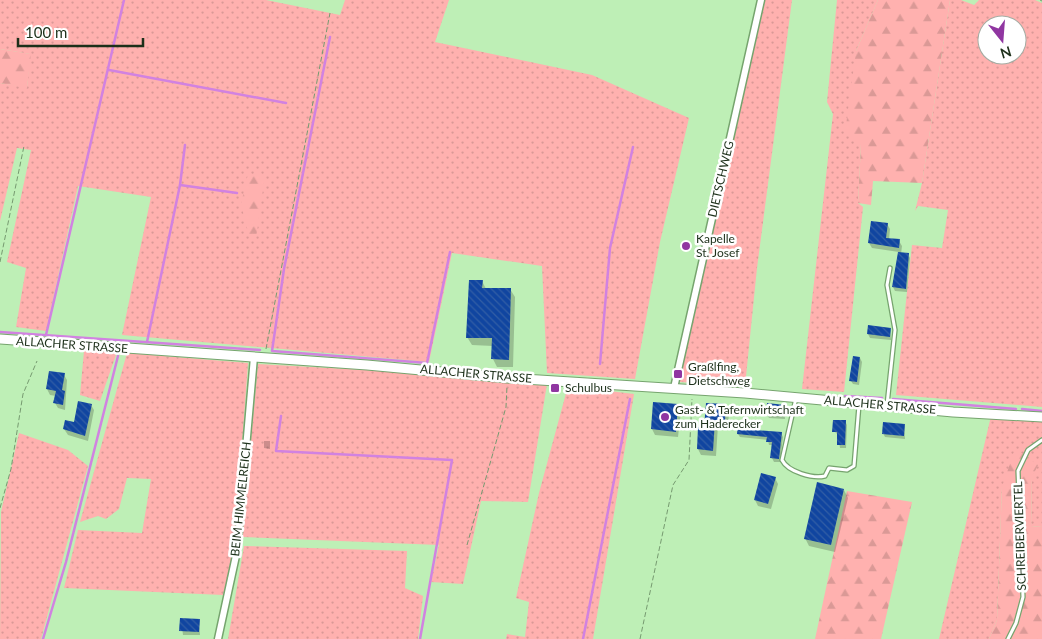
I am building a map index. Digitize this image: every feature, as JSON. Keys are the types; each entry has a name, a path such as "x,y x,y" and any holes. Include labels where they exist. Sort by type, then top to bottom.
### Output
{"street":[{"name":"DIETSCHWEG","path":"674,388 761,0"},
{"name":"ALLACHER STRASSE","path":"0,339 254,357 507,378 684,388 887,406 1042,417"},
{"name":"BEIM HIMMELREICH","path":"218,639 238,551 254,357"}],"lane":[{"path":"887,406 895,330 888,284 890,268"},
{"path":"796,397 782,460 788,468 818,476 825,476 829,468 850,469 854,466 859,403"},
{"name":"SCHREIBERVIERTEL","path":"1008,639 1016,623 1023,597 1018,471 1028,450 1042,440"}],"path":[{"path":"265,358 330,13"},
{"path":"0,262 24,146"},
{"path":"0,508 11,469 22,394 37,361"},
{"path":"467,545 506,407 507,378"},
{"path":"640,639 673,486 689,460 692,400 684,388"}],"green space":[{"path":"0,0 266,0 340,15 345,0 449,0 435,42 592,75 689,118 660,242 635,379 547,373 542,266 452,253 429,362 122,335 151,197 78,186 46,331 16,327 26,268 7,262 31,150 17,148 0,221 0,83 27,87 30,54 0,49"},
{"path":"764,0 792,0 757,268 745,386 679,382"},
{"path":"837,0 878,0 856,51 861,144 858,203 863,207 844,392 802,389 833,114 827,102"},
{"path":"878,0 950,0 922,183 873,181 871,205 858,203 861,144 845,133 856,51"},
{"path":"950,0 961,0 974,5 979,0 1035,0 1042,3 1042,407 896,395 912,245 942,248 948,210 918,206 915,211 922,183"},
{"path":"0,49 31,54 27,88 0,83"},
{"path":"248,174 265,175 256,238 249,236 241,204"},
{"path":"84,351 117,352 100,401 80,395"},
{"path":"127,353 248,363 234,552 223,595 64,588 78,530 142,533 151,479 127,478 119,509 106,519 98,516 80,522"},
{"path":"258,364 507,378 547,384 528,502 481,501 463,584 431,582 439,545 242,537"},
{"path":"568,386 634,394 593,639 506,639 507,634 525,637 529,602 516,598 539,493"},
{"path":"991,416 1042,421 1042,526 1031,527 1032,476 1002,487 997,620 989,639 939,639"},
{"path":"19,433 68,450 88,466 41,639 0,639 1,512"},
{"path":"1015,449 1038,465 1032,477 1031,527 1042,526 1042,639 989,639 997,620 1002,487"},
{"path":"847,491 912,502 881,639 815,639"},
{"path":"244,546 407,551 405,588 423,596 418,639 228,639"}],"building":[{"path":"871,221 888,223 886,238 900,239 899,248 868,243"},
{"path":"898,252 909,253 906,289 892,287"},
{"path":"469,280 483,280 482,288 511,288 509,360 491,359 492,338 466,338"},
{"path":"868,325 891,328 890,337 867,334"},
{"path":"853,356 860,357 857,382 849,381"},
{"path":"49,371 65,373 62,390 65,391 63,405 53,403 56,391 46,389"},
{"path":"78,401 92,404 85,436 63,429 65,420 74,422"},
{"name":"Gast- & Tafernwirtschaft zum Haderecker","path":"653,402 678,404 676,432 651,429"},
{"path":"706,403 726,404 725,421 715,420 713,451 697,449 698,427 704,428"},
{"path":"767,403 785,405 784,416 766,415"},
{"path":"833,420 846,420 845,445 837,445 837,432 832,432"},
{"path":"883,422 905,424 904,436 882,434"},
{"path":"738,423 756,425 755,430 782,432 779,459 770,458 772,442 766,442 767,437 737,434"},
{"path":"761,473 776,477 768,504 754,500"},
{"path":"817,482 844,489 831,545 804,539"},
{"path":"180,618 200,619 199,632 179,631"}],"waterway":[{"path":"46,335 124,0"},
{"path":"330,37 284,269 272,351 427,363 450,252"},
{"path":"109,70 286,103"},
{"path":"147,342 180,185 185,145"},
{"path":"600,364 610,248 633,147"},
{"path":"180,185 237,193"},
{"path":"0,332 260,350"},
{"path":"43,639 66,562 118,356"},
{"path":"845,396 882,398"},
{"path":"583,639 630,399"},
{"path":"893,399 1016,409"},
{"path":"1022,409 1042,411"},
{"path":"281,416 276,451 452,460 420,639"}],"place":[{"name":"Kapelle St. Josef","path":"686,246"},
{"name":"Graßlfing, Dietschweg","path":"678,374"},
{"name":"Schulbus","path":"555,388"},
{"name":"Gast- & Tafernwirtschaft zum Haderecker","path":"665,417"}]}
